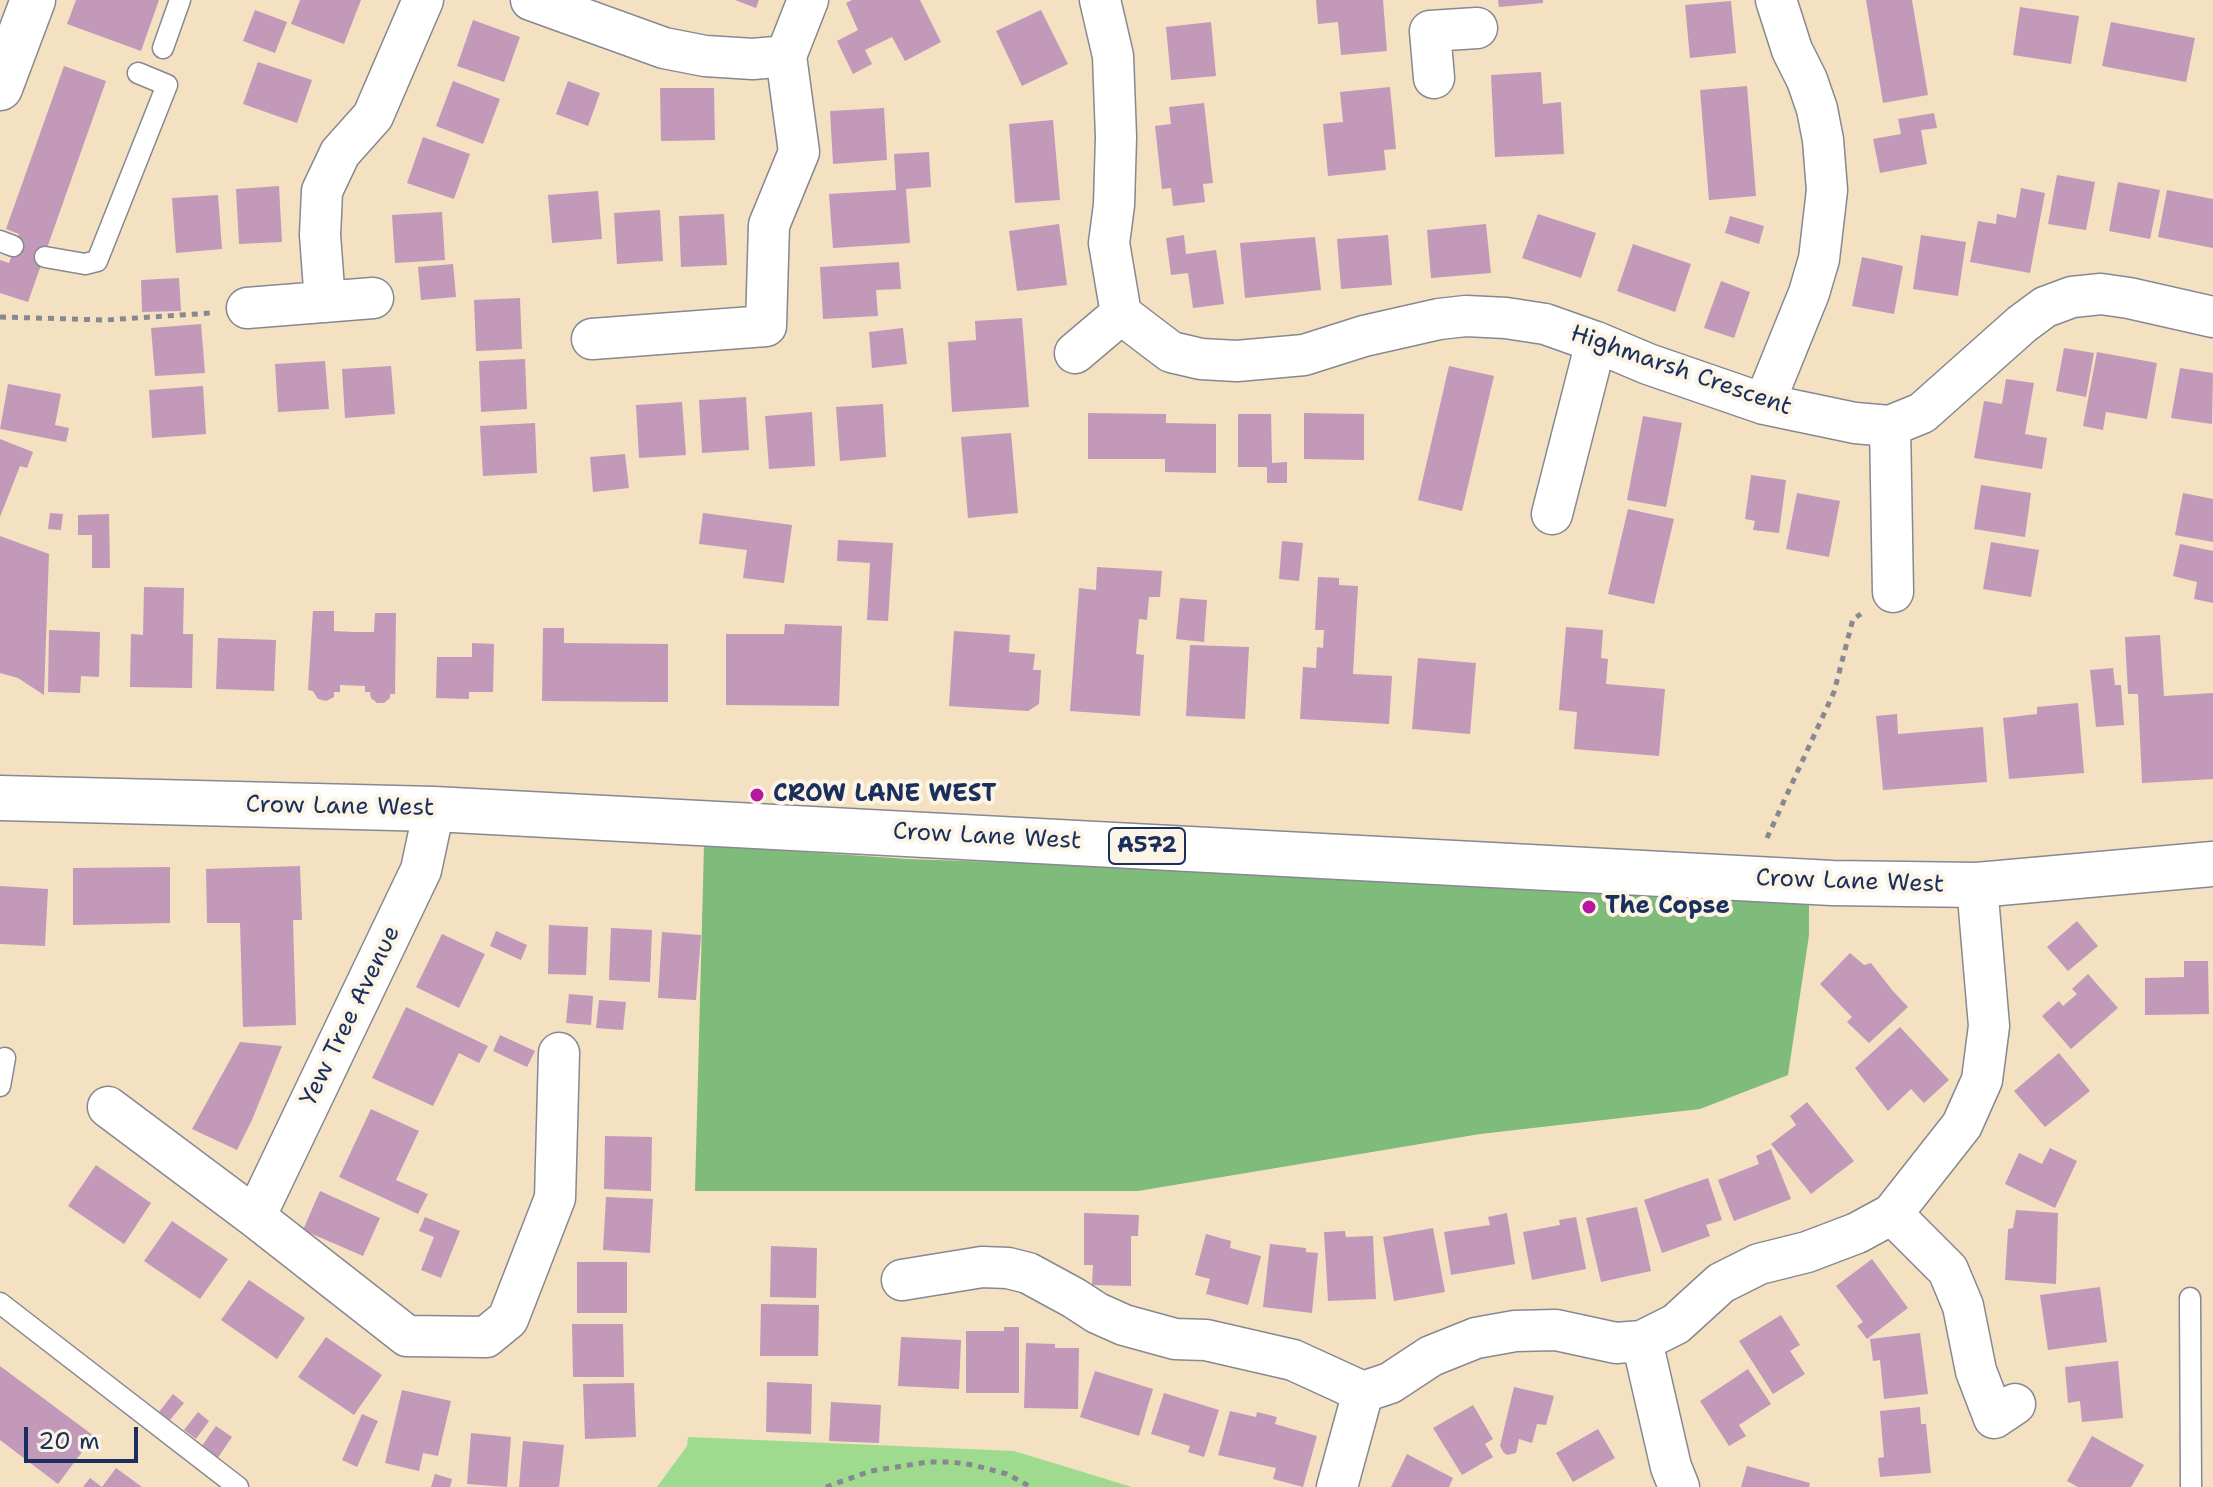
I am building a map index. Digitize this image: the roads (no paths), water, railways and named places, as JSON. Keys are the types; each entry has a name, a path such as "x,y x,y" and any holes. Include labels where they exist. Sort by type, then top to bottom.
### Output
{"main road":[{"path":"0,88 33,0"},
{"name":"Crow Lane West","path":"0,798 434,809 1776,880 1977,885 2213,864"}],"street":[{"path":"325,302 320,235 322,191 340,153 373,116 423,0"},
{"path":"531,0 664,48 705,56 753,59 786,56"},
{"path":"592,339 766,326 769,225 799,152 786,56 808,0"},
{"path":"1075,353 1121,314 1109,243 1114,205 1116,137 1113,56 1100,0"},
{"path":"1764,404 1809,293 1819,259 1827,190 1817,109 1792,50 1776,0"},
{"path":"1434,78 1429,15 1477,28"},
{"path":"1893,592 1890,426 1922,413 2022,324 2045,307 2072,297 2101,294 2213,317"},
{"path":"247,308 373,298"},
{"name":"Highmarsh Crescent","path":"1121,314 1171,352 1201,359 1237,361 1304,355 1417,323 1466,316 1497,317 1545,324 1764,404 1855,423 1890,426"},
{"path":"1552,514 1596,342"},
{"name":"Yew Tree Avenue","path":"255,1217 421,870 434,809"},
{"path":"894,1279 982,1267 1008,1268 1028,1273 1124,1325 1175,1339 1206,1340 1293,1360 1363,1392 1390,1383 1431,1356 1476,1338 1515,1331 1556,1330 1616,1343 1642,1341 1676,1324 1721,1283 1759,1264 1807,1252 1857,1233 1892,1214 1962,1125 1982,1080 1989,1026 1977,885"},
{"path":"108,1107 407,1336 486,1337 508,1319 555,1198 559,1053"},
{"path":"1892,1214 1948,1270 1963,1306 1976,1371 2001,1421"},
{"path":"1642,1341 1668,1455 1679,1487"},
{"path":"1337,1487 1363,1392"}],"lane":[{"path":"163,48 180,0"},
{"path":"45,257 85,264 97,261 167,85 138,73"},
{"path":"0,1086 5,1058"},
{"path":"2190,1298 2191,1487"},
{"path":"0,1303 238,1487"}],"place":[{"name":"CROW LANE WEST","path":"757,795"},
{"name":"The Copse","path":"1589,907"}]}
